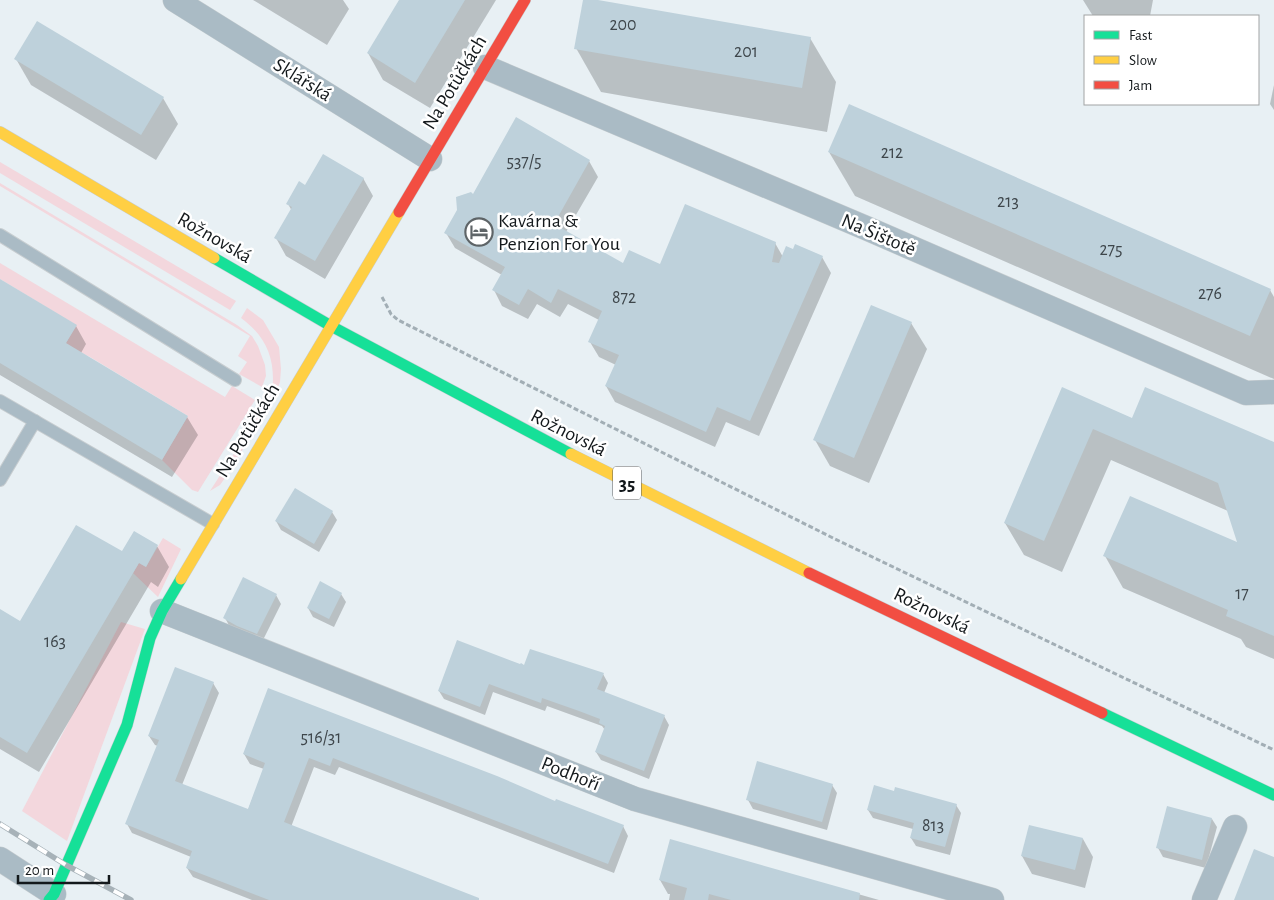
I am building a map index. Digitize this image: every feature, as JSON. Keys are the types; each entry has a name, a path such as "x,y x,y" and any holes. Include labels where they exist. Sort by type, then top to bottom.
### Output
{"main road":[{"name":"Na Potůčkách","path":"52,897 127,725 150,638 162,610 525,0"},
{"name":"Rožnovská","path":"0,132 331,326 479,407 701,520 1274,795"}],"street":[{"name":"Sklářská","path":"175,0 430,159"},
{"name":"Na Šištotě","path":"485,67 866,228 1246,393 1274,392"},
{"name":"Podhoří","path":"162,610 635,799 992,900"},
{"path":"1204,900 1235,827"},
{"path":"0,859 52,897"}],"lane":[{"path":"0,235 236,380"},
{"path":"0,401 213,524"},
{"path":"0,480 35,421"}],"path":[{"path":"382,289 385,305 398,320 835,539 1274,750"}],"shaded area":[{"path":"0,162 236,301 230,310 0,173"},
{"path":"0,183 237,325 252,336 265,365 266,376 262,387 239,374 247,362 238,356 250,336 0,186"},
{"path":"0,263 225,397 232,386 255,400 198,492 192,490 162,460 188,416 90,357 65,345 76,325 0,279"},
{"path":"247,308 263,320 279,347 280,382 274,399 225,478 220,485 210,491 272,394 273,371 268,351 258,334 241,318"},
{"path":"163,538 181,549 158,597 133,573 139,563 146,567"},
{"path":"121,622 145,629 67,841 22,811"}],"building":[{"path":"399,0 465,0 415,83 367,53"},
{"path":"583,0 598,0 811,37 802,88 574,49"},
{"path":"37,21 164,97 141,135 14,59"},
{"path":"849,104 1271,289 1250,336 828,152"},
{"path":"516,117 590,160 554,224 623,263 629,250 660,264 685,204 776,242 772,262 779,263 786,246 793,249 795,244 823,256 750,421 717,407 706,432 605,386 619,355 588,342 602,311 558,289 551,303 528,289 519,305 492,290 505,267 444,233 457,210 456,197 471,192 473,194"},
{"path":"323,154 364,178 315,261 274,238 292,207 286,204 299,181 305,185"},
{"path":"0,279 77,325 66,343 188,416 162,460 0,363"},
{"path":"871,305 912,322 854,458 813,440"},
{"path":"1062,387 1132,418 1145,387 1274,442 1274,636 1226,616 1228,610 1103,556 1130,496 1237,542 1218,483 1093,429 1044,541 1004,523"},
{"path":"295,488 333,511 314,544 275,521"},
{"path":"76,525 122,551 134,531 158,545 146,567 139,563 27,753 0,737 0,609 20,621"},
{"path":"243,577 277,594 257,634 223,618"},
{"path":"320,581 342,593 329,619 307,608"},
{"path":"457,640 524,665 530,649 604,673 597,689 665,715 644,771 595,752 605,726 599,723 600,719 542,698 541,703 489,684 480,707 438,691"},
{"path":"175,667 214,682 175,781 248,809 265,763 243,754 268,688 497,776 555,801 556,799 624,825 608,864 333,758 330,766 309,758 284,822 479,898 479,900 269,900 186,868 192,851 125,824 159,740 148,736"},
{"path":"757,761 833,784 822,822 746,800"},
{"path":"874,785 894,791 895,787 957,804 945,847 910,838 914,823 867,810"},
{"path":"1167,806 1212,818 1202,860 1156,848"},
{"path":"1029,825 1083,838 1075,870 1021,856"},
{"path":"670,839 860,893 859,900 731,900 709,894 708,900 684,900 687,888 659,880"},
{"path":"1254,849 1274,857 1274,900 1234,900"}],"railway":[{"path":"0,824 66,865 131,900"}],"traffic: fast":[{"path":"214,258 331,326 571,454"},
{"path":"49,900 54,894 127,725 150,638 162,611 181,579"},
{"path":"1102,713 1274,795"}],"traffic: slow":[{"path":"0,132 214,258"},
{"path":"181,579 399,212"},
{"path":"571,454 809,573"}],"traffic: jam":[{"path":"399,212 525,0"},
{"path":"809,573 1102,713"}],"place":[{"name":"Kavárna & Penzion For You","path":"479,232"}]}
